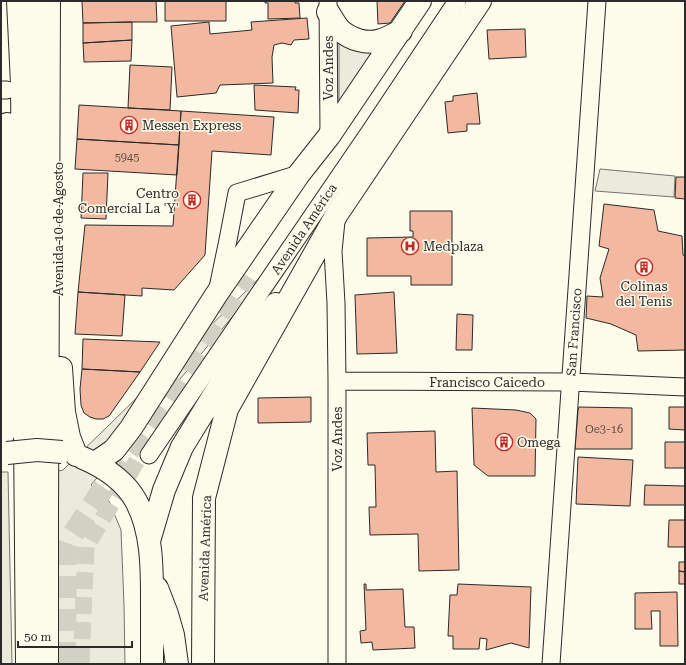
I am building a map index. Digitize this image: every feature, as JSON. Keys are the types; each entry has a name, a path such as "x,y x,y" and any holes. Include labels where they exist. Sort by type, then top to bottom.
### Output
{"main road":[{"path":"5,1 4,90 6,428 3,449 37,450 78,457 112,474 129,491 136,501 141,511 149,541 152,577 152,664"},
{"path":"18,1 22,84 28,664"},
{"name":"Avenida 10 de Agosto","path":"48,664 47,519 49,1"},
{"name":"Avenida 10 de Agosto","path":"59,1 57,102 58,326 64,412 69,437 78,457"},
{"name":"Avenida América","path":"78,457 114,450 131,428 216,295 299,174 329,136 420,1"},
{"name":"Avenida América","path":"203,664 204,498 227,409 337,214 480,1"},
{"path":"328,6 335,23 341,31 360,41 380,41 401,31"},
{"name":"Avenida América","path":"246,275 309,184 329,136"},
{"name":"Avenida América","path":"149,541 164,490 182,447 255,328 309,263"},
{"path":"152,577 167,614 173,635 177,664"}],"street":[{"path":"32,1 38,664"},
{"name":"Avenida América","path":"447,1 146,454 367,136 457,1"},
{"name":"San Francisco","path":"551,664 598,1"},
{"name":"Voz Andes","path":"328,6 329,136"},
{"path":"216,295 237,193 299,174"},
{"name":"Voz Andes","path":"337,214 332,251 336,303 337,381 337,664"},
{"name":"Francisco Caicedo","path":"337,381 571,382 685,387"}],"shaded area":[{"path":"339,35 377,47 339,101"},
{"path":"600,169 675,176 674,197 595,191"},
{"path":"291,247 91,485 109,501 121,530 125,664 55,664 53,472 63,470"},
{"path":"1,472 8,472 12,664 1,664"}],"building":[{"path":"82,1 156,1 157,22 83,23"},
{"path":"165,1 226,1 226,21 165,21"},
{"path":"265,1 295,1 295,3 299,3 300,18 268,19 268,3 265,3"},
{"path":"377,1 405,1 390,23 378,24"},
{"path":"307,18 309,39 294,40 291,45 282,43 274,45 272,57 273,83 220,85 216,93 177,97 171,26 209,22 210,34 252,30 251,22"},
{"path":"132,22 132,40 83,43 83,23"},
{"path":"525,29 526,57 489,59 487,30"},
{"path":"132,40 131,61 84,62 83,43"},
{"path":"130,65 172,67 170,110 128,108"},
{"path":"254,85 296,87 295,90 299,90 298,113 255,110"},
{"path":"477,93 480,124 467,124 467,131 448,133 445,102 453,101 453,96"},
{"name":"Messen Express","path":"79,105 181,111 179,145 77,139"},
{"name":"Centro Comercial La 'Y'","path":"181,111 274,117 271,155 212,151 205,255 174,290 142,288 142,296 78,292 85,225 173,226"},
{"path":"77,139 179,145 177,175 75,169"},
{"path":"83,173 108,173 106,219 81,218"},
{"path":"676,177 685,177 685,199 675,198"},
{"name":"Colinas del Tenis","path":"604,204 654,210 658,231 682,236 683,255 685,256 685,350 638,351 636,335 611,324 586,318 587,296 603,297 600,278 609,249 599,246"},
{"name":"Medplaza","path":"410,211 452,211 452,285 411,285 411,276 367,276 367,238 413,237 413,231 410,231"},
{"path":"78,292 125,295 122,336 75,334"},
{"path":"394,292 397,353 357,354 355,295"},
{"path":"457,314 473,315 472,350 456,350"},
{"path":"83,339 160,342 140,372 82,369"},
{"path":"82,369 140,372 109,416 103,419 96,419 84,413 81,405 80,389"},
{"path":"311,397 311,422 258,423 258,398"},
{"path":"579,407 632,408 632,449 575,449"},
{"path":"669,407 685,407 685,430 669,429"},
{"name":"Omega","path":"472,408 516,410 530,413 536,419 535,476 488,476 474,465"},
{"path":"435,431 436,472 457,471 459,570 419,571 418,534 370,535 369,507 376,507 375,465 368,465 367,433"},
{"path":"665,442 685,442 685,468 665,468"},
{"path":"578,457 633,460 630,506 576,504"},
{"path":"645,485 685,486 685,505 644,505"},
{"path":"669,520 685,520 685,547 668,547"},
{"path":"679,562 685,562 685,572 679,571"},
{"path":"679,571 685,572 685,584 679,584"},
{"path":"364,584 366,584 366,590 403,589 405,627 414,627 415,648 373,650 372,642 361,643 360,631 366,630"},
{"path":"458,584 531,587 529,648 511,643 486,650 487,639 480,638 479,649 453,649 453,636 448,636 450,595 457,595"},
{"path":"677,592 678,646 660,646 660,611 651,611 652,629 635,629 635,593"}],"tunnel":[{"path":"65,664 66,552 73,534 246,275"},
{"path":"81,664 86,547 142,452"}],"place":[{"name":"Messen Express","path":"129,125"},
{"name":"Centro Comercial La 'Y'","path":"192,200"},
{"name":"Medplaza","path":"410,246"},
{"name":"Colinas del Tenis","path":"644,267"},
{"name":"Omega","path":"504,442"}]}
